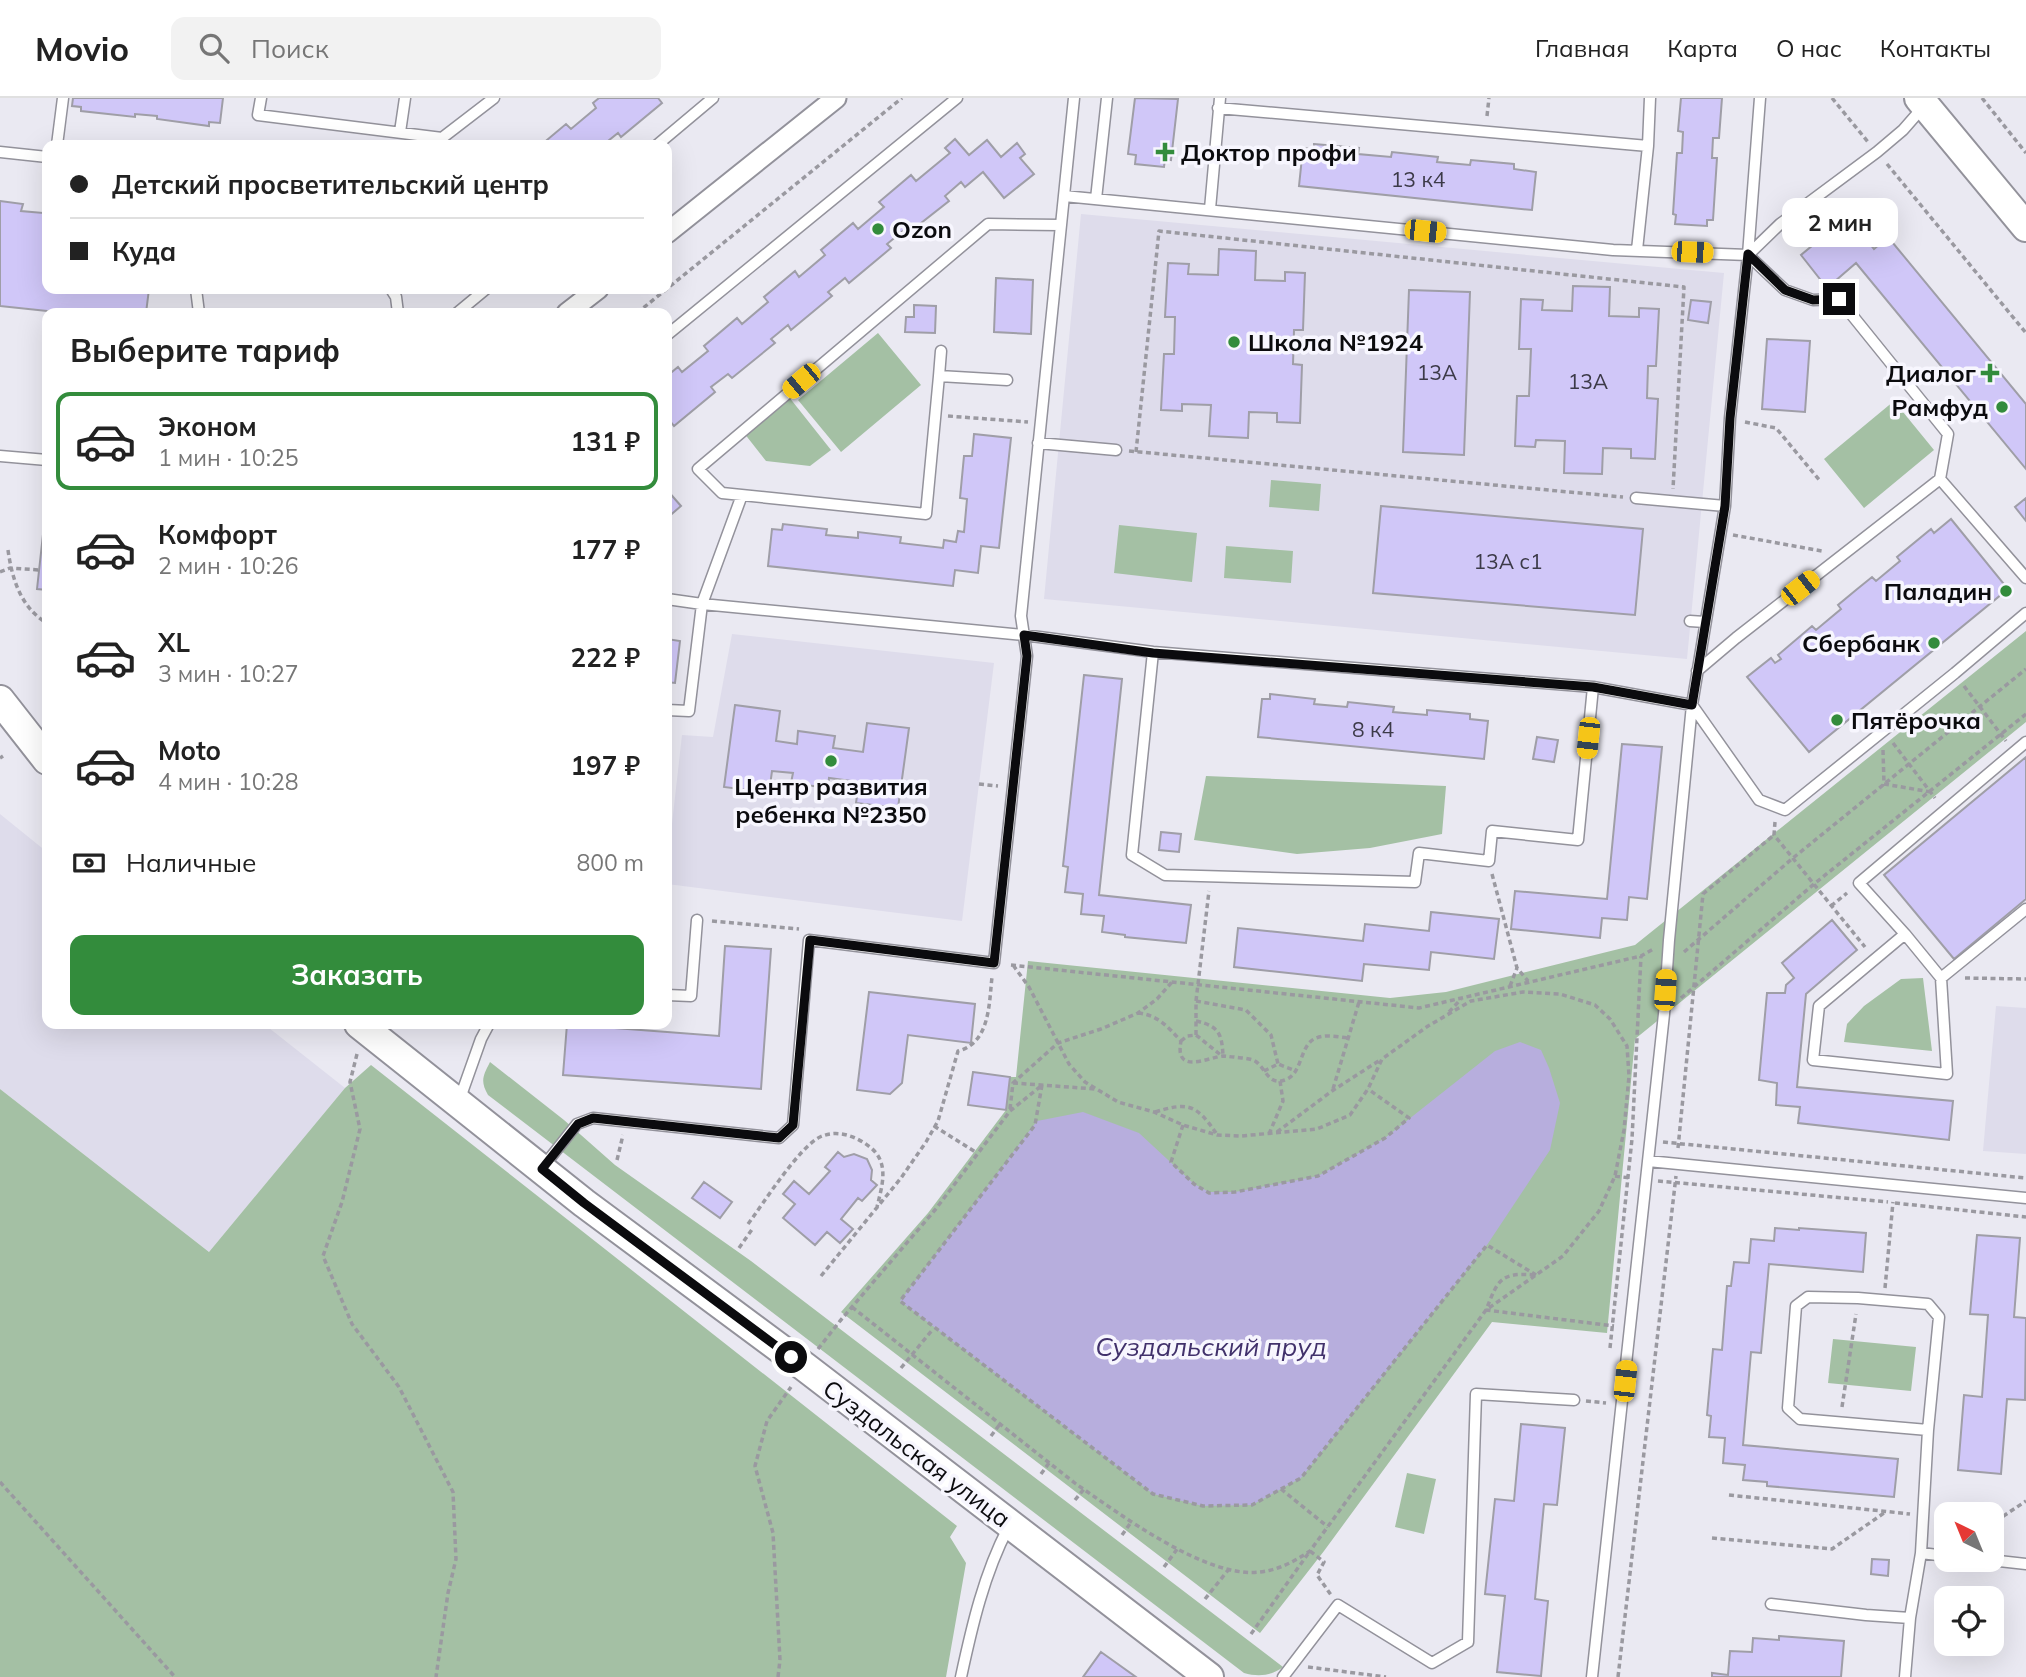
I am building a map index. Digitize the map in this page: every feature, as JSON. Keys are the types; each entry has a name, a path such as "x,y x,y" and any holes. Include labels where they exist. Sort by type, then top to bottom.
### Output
{"street":[{"path":"672,229 836,98"},
{"path":"1925,100 2026,227"},
{"path":"573,308 591,294"},
{"path":"0,700 42,749"},
{"name":"Суздальская улица","path":"365,1029 584,1203 805,1367 1209,1677"}],"lane":[{"path":"58,140 63,98"},
{"path":"261,98 258,115 442,138 494,98"},
{"path":"400,132 405,98"},
{"path":"663,140 713,98"},
{"path":"672,331 957,98"},
{"path":"542,1169 578,1124 593,1118 779,1138 793,1125 810,940 994,963 1027,656 1021,616 1074,98"},
{"path":"1096,199 1107,98"},
{"path":"1637,250 1650,98"},
{"path":"1592,1677 1664,1014 1692,705 1725,506 1730,418 1748,254 1760,98"},
{"path":"1748,254 1780,224 1903,130 1925,100"},
{"path":"1210,209 1219,103 1648,146"},
{"path":"0,152 42,156"},
{"path":"1064,195 1613,250 1748,254 1785,290 1813,300 1839,299 1948,434 1940,479 1736,638 1697,672"},
{"path":"941,351 926,514 722,493 698,469 988,224 1060,225"},
{"path":"463,308 480,294"},
{"path":"939,376 1007,380"},
{"path":"1038,443 1116,450"},
{"path":"0,456 42,460"},
{"path":"1940,479 2026,578"},
{"path":"672,710 689,711 702,604 742,495"},
{"path":"1636,498 1725,506"},
{"path":"672,600 1024,635 1153,653 1593,687 1692,705 1759,800 1785,810 2026,613"},
{"path":"1690,621 1705,622"},
{"path":"1153,653 1132,855 1165,875 1415,882 1419,852 1489,861 1492,831 1578,840 1593,687"},
{"path":"1905,934 1819,1006 1813,1060 1947,1074 1941,978 1905,934 1859,883 2026,742"},
{"path":"1941,978 2026,909"},
{"path":"672,995 691,996 696,920"},
{"path":"459,1102 486,1029"},
{"path":"1648,1161 2026,1198"},
{"path":"1905,1677 1910,1618 1920,1553 1939,1317 1928,1304 1858,1298 1808,1297 1796,1306 1788,1408 1800,1419 1928,1430"},
{"path":"1283,1677 1338,1605 1432,1664 1468,1642 1476,1394 1574,1400"},
{"path":"961,1677 985,1584 997,1550 1010,1525"},
{"path":"1920,1553 1934,1555"},
{"path":"2004,1562 2026,1564"},
{"path":"1772,1604 1910,1618"}],"path":[{"path":"672,285 902,98"},
{"path":"1832,98 2026,333"},
{"path":"1982,98 2026,153"},
{"path":"1136,452 1159,231 1684,287 1672,501"},
{"path":"643,308 660,294"},
{"path":"936,415 1040,423"},
{"path":"1730,418 1776,428 1821,482"},
{"path":"1116,450 1636,498"},
{"path":"1720,533 1842,555"},
{"path":"8,550 10,568 23,603 42,619"},
{"path":"0,572 10,568 39,570"},
{"path":"1667,967 1793,858 2026,669"},
{"path":"1955,673 2014,751"},
{"path":"1664,1014 1814,884 2026,714"},
{"path":"1883,730 1945,810"},
{"path":"1883,730 1884,784"},
{"path":"1884,784 1931,792"},
{"path":"1618,1677 1675,1183 1703,894 1774,835 1875,959"},
{"path":"1489,861 1517,968 1528,982"},
{"path":"1196,1035 1196,1001 1211,877"},
{"path":"1831,906 1859,883"},
{"path":"994,963 1419,1008 1641,956 1669,940"},
{"path":"1612,1326 1632,1139 1641,956"},
{"path":"1013,965 1029,987 1069,1064 1085,1082 1118,1102 1217,1135 1241,1136 1317,1129 1350,1115 1368,1089 1382,1059"},
{"path":"1509,987 1517,968"},
{"path":"1941,978 2026,979"},
{"path":"1010,1111 1013,1083 1058,1043 1138,1013 1157,999 1172,982"},
{"path":"1517,985 1529,993"},
{"path":"821,1276 901,1178 938,1121 958,1051 967,1049 988,1021 991,988"},
{"path":"1276,1133 1332,1091 1428,1026 1471,1001 1529,993 1560,994 1595,1005 1610,1019 1627,1046 1629,1076 1615,1176 1599,1211 1563,1256 1486,1310"},
{"path":"1446,1016 1461,998"},
{"path":"1196,1001 1246,1010 1271,1035 1278,1064"},
{"path":"1332,1091 1360,1002"},
{"path":"1138,1013 1163,1022 1181,1041"},
{"path":"1196,1021 1209,1024 1219,1032 1223,1042 1223,1056"},
{"path":"1223,1056 1196,1035 1187,1036 1181,1041 1179,1048 1182,1056 1195,1064 1223,1056 1247,1058 1255,1061 1269,1078 1280,1081 1287,1080 1296,1071 1306,1048 1314,1039 1326,1036 1348,1038"},
{"path":"357,1054 350,1082 359,1129 342,1202 323,1256 352,1324 399,1387 453,1492 456,1559 448,1593 436,1677"},
{"path":"1264,1071 1278,1064 1296,1071"},
{"path":"1269,1134 1283,1101 1280,1081"},
{"path":"1013,1083 1096,1089"},
{"path":"840,1321 927,1220 1010,1111 1042,1085"},
{"path":"1042,1085 1035,1125 900,1301 1153,1494 1203,1506 1252,1504 1301,1478 1487,1245 1536,1275"},
{"path":"1183,1125 1171,1163 1194,1184 1209,1192 1235,1192 1318,1176 1385,1138 1409,1118 1368,1089"},
{"path":"1154,1112 1178,1105 1193,1108 1207,1120 1217,1135"},
{"path":"934,1126 978,1154"},
{"path":"748,1224 806,1149 820,1137 840,1133 855,1137 873,1149 881,1161 884,1178 876,1209"},
{"path":"1622,1138 2026,1178"},
{"path":"1615,1176 2026,1217"},
{"path":"739,1248 753,1228"},
{"path":"1251,1634 1486,1310 1498,1283 1518,1273 1536,1275"},
{"path":"852,1307 1084,1489 1178,1548 1209,1563 1258,1573 1293,1562 1310,1551"},
{"path":"1486,1310 1630,1328"},
{"path":"901,1368 934,1328"},
{"path":"778,1677 780,1660 773,1533 755,1466 767,1420 789,1390"},
{"path":"991,1436 1000,1424"},
{"path":"1041,1474 1049,1462"},
{"path":"0,1482 175,1677"},
{"path":"1075,1500 1084,1489"},
{"path":"1281,1489 1328,1527"},
{"path":"1729,1495 1923,1516"},
{"path":"2004,1516 2026,1501"},
{"path":"1712,1538 1832,1549 1886,1512"},
{"path":"1122,1535 1132,1521"},
{"path":"1164,1567 1178,1548"},
{"path":"1310,1551 1324,1562 1317,1575 1338,1605"},
{"path":"1205,1599 1229,1569"},
{"path":"1292,1665 1386,1677"}],"shaded area":[{"path":"1081,214 1724,273 1687,659 1044,599"},
{"name":"Центр развития ребенка №2350","path":"732,634 994,663 962,921 672,885 672,824 682,735 713,737"},
{"path":"0,814 42,848 42,1029 270,1029 345,1088 209,1252 0,1089"},
{"path":"1996,1006 2026,1008 2026,1154 1983,1151"}],"green space":[{"path":"878,333 921,385 841,452 798,400"},
{"path":"789,397 831,450 810,466 766,461 744,433"},
{"path":"1894,401 1934,450 1864,508 1824,459"},
{"path":"1271,480 1321,484 1319,511 1269,507"},
{"path":"1119,525 1197,533 1192,582 1114,573"},
{"path":"1226,546 1293,551 1291,583 1224,578"},
{"path":"2026,631 2026,722 1635,1039 1607,1333 1492,1322 1324,1551 1260,1633 841,1312 928,1213 1006,1110 1010,1077 1016,1077 1028,961 1390,998 1446,992 1635,945"},
{"path":"1206,776 1446,786 1442,834 1370,848 1297,854 1194,840"},
{"path":"1923,978 1932,1051 1844,1042 1847,1024 1864,1006 1901,979"},
{"path":"490,1062 564,1120 615,1165 751,1261 1283,1667 1264,1675 1244,1673 488,1095 483,1079"},
{"path":"371,1065 957,1526 950,1537 966,1563 946,1677 0,1677 0,1089 209,1252 345,1088"},
{"path":"1833,1339 1916,1347 1911,1391 1828,1383"},
{"path":"1407,1473 1436,1479 1424,1534 1395,1527"}],"water":[{"name":"Суздальский пруд","path":"1520,1042 1541,1050 1560,1103 1550,1150 1487,1245 1301,1478 1252,1505 1203,1506 1153,1494 900,1301 1037,1121 1083,1112 1139,1133 1194,1184 1209,1192 1235,1192 1318,1176 1385,1138 1495,1051"}],"building":[{"path":"73,98 223,98 220,123 209,122 209,126 157,119 157,116 135,114 135,117 81,111 81,107 72,106"},
{"path":"599,98 658,98 662,103 621,137 618,133 609,140 547,140 566,124 571,129 596,108 593,103"},
{"path":"1135,98 1178,99 1171,160 1165,159 1164,167 1135,164 1136,155 1128,154"},
{"path":"1681,98 1722,98 1719,138 1713,138 1712,158 1717,158 1713,220 1707,220 1707,226 1675,224 1676,215 1673,214 1677,153 1682,153 1683,132 1678,131"},
{"path":"955,139 969,155 987,140 1001,157 1017,143 1025,154 1020,158 1034,174 1004,198 983,172 965,187 961,182 945,196 949,201 907,234 904,230 887,244 891,248 849,283 845,278 828,292 832,296 791,330 788,325 771,339 775,343 732,378 728,374 711,387 715,392 674,426 672,372 678,367 682,372 708,351 704,346 737,318 742,324 768,302 764,297 795,271 799,277 825,255 821,250 853,223 858,229 884,207 879,202 911,175 916,181 950,153 945,148"},
{"path":"1314,144 1359,148 1358,154 1391,157 1392,152 1438,157 1437,162 1470,165 1471,160 1514,164 1514,169 1536,172 1532,210 1299,186 1303,148 1314,149"},
{"path":"0,201 23,204 21,211 42,213 42,294 148,294 147,308 42,308 42,310 0,306"},
{"path":"1858,229 1874,249 1888,237 2026,404 2026,469 1856,263 1827,288 1801,255 1830,231 1840,244"},
{"name":"Школа №1924","path":"1219,249 1256,251 1255,280 1285,281 1285,272 1305,273 1303,330 1294,330 1293,364 1302,365 1300,423 1277,422 1277,413 1249,412 1248,438 1209,436 1211,405 1182,404 1182,411 1161,410 1164,354 1174,354 1175,317 1165,317 1168,263 1189,264 1188,274 1218,275"},
{"path":"996,278 1033,280 1031,334 994,332"},
{"path":"1573,286 1610,287 1609,316 1639,317 1639,308 1659,309 1656,366 1648,366 1647,398 1658,399 1655,459 1631,458 1631,449 1603,448 1602,474 1564,473 1565,441 1536,440 1535,447 1515,446 1517,396 1529,396 1531,349 1519,349 1521,299 1543,300 1542,310 1572,311"},
{"path":"1409,290 1470,292 1464,455 1403,452"},
{"path":"1691,300 1711,302 1708,323 1688,320"},
{"path":"914,305 936,306 935,333 905,332 906,317 914,317"},
{"path":"1767,339 1810,341 1805,412 1762,409"},
{"path":"974,434 1011,438 999,548 981,546 978,573 955,570 953,586 768,566 772,529 782,530 783,524 827,529 826,535 858,538 858,532 901,537 900,543 943,548 944,540 956,542 958,531 964,532 967,499 960,498 964,456 972,456"},
{"path":"672,496 681,506 672,514"},
{"path":"2026,498 2026,521 2015,507"},
{"path":"1381,506 1643,529 1635,615 1373,593"},
{"path":"1951,519 2008,589 1809,752 1747,677 1771,658 1775,663 1781,659 1778,655 1812,626 1816,630 1841,609 1838,605 1856,590 1872,577 1876,581 1900,561 1897,557 1931,529 1934,533"},
{"path":"42,544 42,590 37,589"},
{"path":"672,640 680,641 675,683 672,683"},
{"path":"1084,675 1122,679 1099,895 1191,905 1186,943 1102,932 1104,916 1081,914 1083,894 1065,892 1068,867 1063,866"},
{"path":"1270,694 1315,699 1314,704 1347,707 1348,702 1394,707 1393,712 1427,715 1427,710 1470,714 1470,719 1488,721 1484,759 1258,737 1262,699 1270,699"},
{"path":"735,705 780,711 776,741 797,744 798,731 835,736 833,748 863,752 867,723 909,728 898,808 856,803 859,782 829,778 828,788 791,783 793,773 772,771 769,793 724,787"},
{"path":"1537,737 1558,740 1554,762 1533,759"},
{"path":"1622,744 1662,747 1647,899 1629,897 1627,920 1602,918 1600,938 1511,929 1515,891 1607,899"},
{"path":"2026,757 2026,899 1954,959 1884,875"},
{"path":"1161,832 1181,834 1179,852 1159,850"},
{"path":"1431,912 1499,919 1494,959 1431,952 1429,970 1364,964 1362,981 1234,967 1238,928 1363,941 1365,924 1429,931"},
{"path":"1832,920 1857,950 1806,994 1797,1087 1953,1101 1949,1140 1798,1123 1800,1107 1776,1105 1777,1083 1759,1080 1767,993 1785,993 1786,985 1794,978 1782,963"},
{"path":"725,946 771,949 761,1089 563,1075 567,1029 628,1029 719,1036"},
{"path":"869,992 975,1004 971,1043 908,1035 902,1083 890,1094 857,1090"},
{"path":"973,1072 1010,1077 1006,1110 968,1105"},
{"path":"838,1152 844,1157 854,1154 867,1159 872,1170 871,1180 877,1185 862,1201 858,1198 841,1219 853,1229 840,1243 827,1232 815,1245 783,1218 795,1204 783,1194 794,1181 809,1194 830,1171 825,1167"},
{"path":"704,1182 732,1202 720,1218 692,1198"},
{"path":"1775,1228 1866,1233 1863,1272 1769,1264 1761,1353 1751,1352 1743,1445 1898,1459 1894,1497 1767,1486 1767,1482 1743,1480 1745,1465 1723,1463 1725,1438 1709,1437 1711,1416 1707,1415 1713,1349 1722,1350 1727,1286 1731,1286 1734,1262 1749,1263 1751,1239 1774,1241"},
{"path":"1977,1235 2020,1238 2014,1317 2026,1318 2025,1400 2007,1399 2001,1474 1958,1470 1964,1395 1982,1397 1988,1315 1970,1314"},
{"path":"1521,1424 1565,1428 1557,1505 1544,1504 1535,1599 1548,1601 1541,1676 1497,1672 1505,1596 1485,1594 1495,1499 1514,1501"},
{"path":"1872,1559 1889,1560 1888,1576 1871,1574"},
{"path":"1779,1636 1844,1641 1841,1677 1712,1677 1712,1673 1728,1675 1730,1651 1752,1652 1753,1638 1779,1640"},
{"path":"1101,1652 1136,1677 1083,1677"}],"place":[{"name":"Доктор профи","path":"1165,152"},
{"name":"Ozon","path":"878,229"},
{"name":"Школа №1924","path":"1234,342"},
{"name":"Диалог","path":"1990,373"},
{"name":"Рамфуд","path":"2002,407"},
{"name":"Паладин","path":"2006,591"},
{"name":"Сбербанк","path":"1934,643"},
{"name":"Пятёрочка","path":"1837,720"},
{"name":"Центр развития ребенка №2350","path":"831,761"}],"route":[{"path":"791,1357 542,1169 578,1124 593,1118 779,1138 793,1125 810,940 994,963 1027,656 1024,635 1153,653 1593,687 1692,705 1725,506 1730,418 1748,254 1785,290 1813,300 1839,299"}]}
